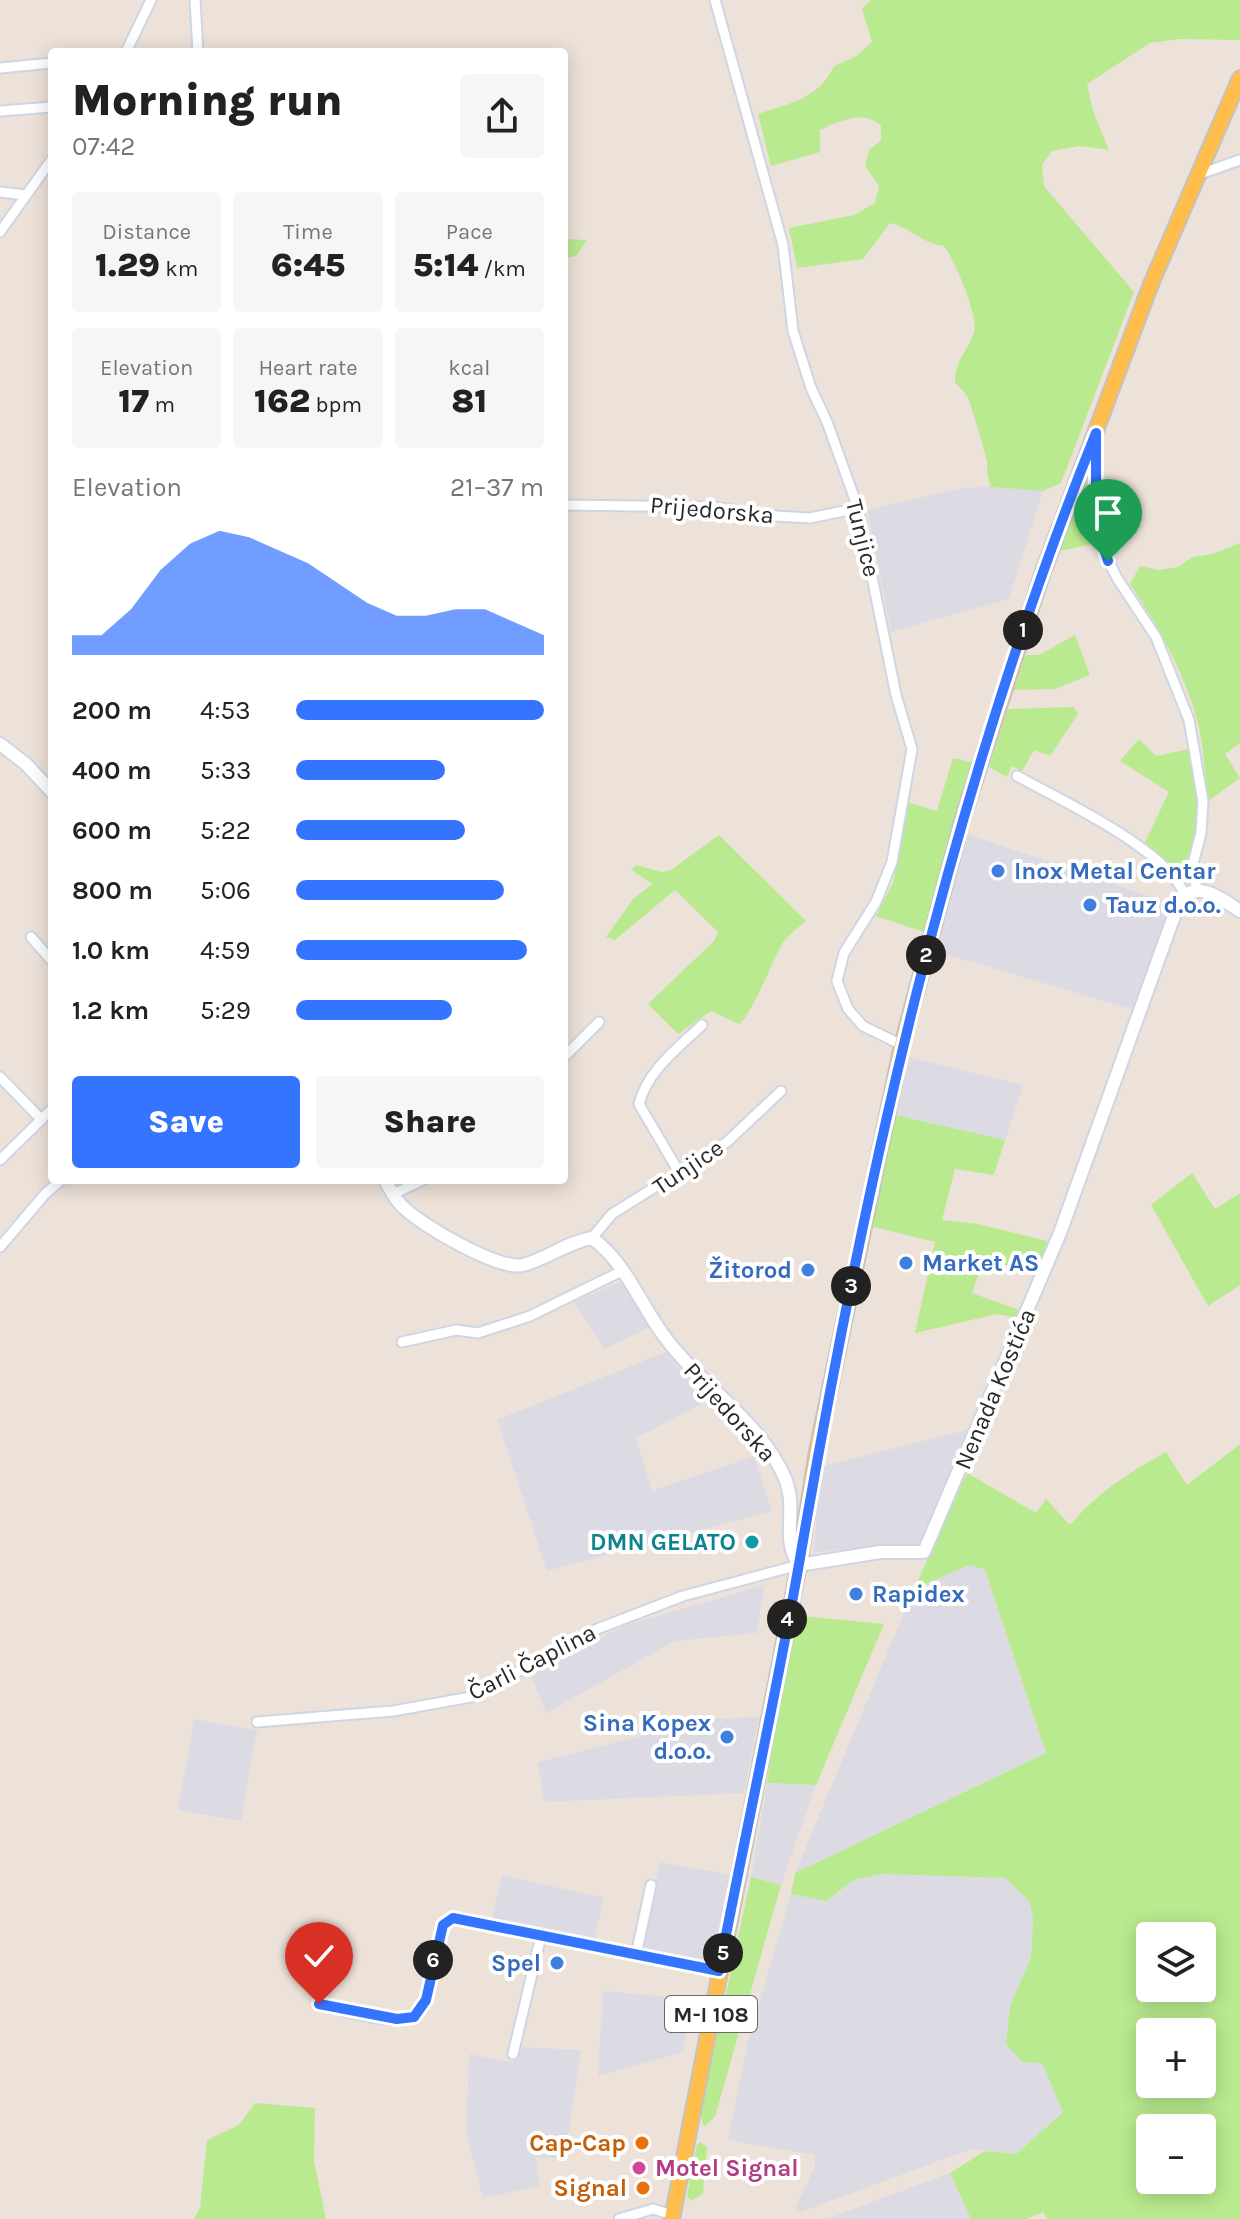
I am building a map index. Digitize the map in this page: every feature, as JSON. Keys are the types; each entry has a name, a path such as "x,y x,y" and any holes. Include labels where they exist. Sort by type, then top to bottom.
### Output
{"main road":[{"name":"M-I 108","path":"672,2217 799,1565 817,1451 902,1045 964,814 1061,522 1151,284 1240,78"}],"street":[{"path":"128,48 151,0"},
{"path":"195,0 198,48"},
{"name":"Tunjice","path":"715,0 783,245 793,331 811,388 827,422 858,508 896,695 912,755 892,862 876,902 844,953 837,981 848,1009 863,1026 902,1045"},
{"path":"0,68 48,63"},
{"path":"0,111 48,107"},
{"path":"1197,175 1240,160"},
{"path":"0,232 48,165"},
{"path":"0,192 26,195"},
{"path":"1096,433 1095,508 1102,547 1117,578 1156,637 1189,720 1203,809 1191,871 1198,890"},
{"name":"Prijedorska","path":"568,505 714,507 758,515 810,518 858,508"},
{"path":"0,744 26,764 48,788"},
{"path":"1017,776 1112,828 1176,881 1185,895 1198,890 1210,892 1240,911"},
{"path":"1176,881 1191,871"},
{"name":"Nenada Kostića","path":"799,1565 880,1552 924,1552 1060,1233 1172,917 1185,895"},
{"path":"31,937 48,956"},
{"path":"568,1053 599,1022"},
{"path":"680,1174 639,1104 656,1069 702,1025"},
{"path":"0,1077 41,1119"},
{"name":"Tunjice","path":"592,1238 612,1214 727,1142 781,1091"},
{"path":"1,1158 48,1113"},
{"path":"0,1247 56,1184"},
{"path":"387,1184 402,1207 431,1227 486,1258 507,1265 522,1265 592,1238"},
{"path":"393,1194 414,1184"},
{"name":"Prijedorska","path":"592,1238 610,1251 664,1336 689,1368 731,1407 776,1459 791,1491 789,1551 799,1565"},
{"path":"402,1342 456,1330 478,1333 517,1321 624,1270"},
{"name":"Čarli Čaplina","path":"257,1722 393,1711 471,1697 597,1629 683,1596 799,1565"},
{"path":"636,1955 651,1885"},
{"path":"319,2004 397,2019 414,2017 426,2000 443,1925 453,1918 719,1971"},
{"path":"513,2054 541,1936"},
{"path":"619,2219 653,2209 672,2217"}],"shaded area":[{"path":"1003,486 1043,491 1009,599 891,632 867,510 962,488"},
{"path":"968,834 1172,904 1134,1010 935,951"},
{"path":"907,1057 1023,1085 1005,1140 891,1114"},
{"path":"624,1280 650,1327 604,1349 574,1302"},
{"path":"666,1352 707,1401 636,1438 652,1491 754,1456 772,1511 547,1571 497,1420"},
{"path":"970,1429 921,1543 814,1552 820,1467"},
{"path":"970,1565 985,1570 1046,1753 795,1873 914,1589"},
{"path":"764,1585 757,1633 675,1641 546,1713 531,1675 623,1626"},
{"path":"759,1717 744,1793 544,1802 538,1762 708,1719"},
{"path":"194,1719 257,1730 241,1821 178,1810"},
{"path":"767,1783 816,1785 781,1885 751,1877"},
{"path":"660,1862 732,1875 714,1967 640,1951"},
{"path":"881,1874 1006,1878 1029,1901 1033,1918 1031,1958 1010,2006 1042,2063 1063,2112 1015,2154 971,2149 798,2213 795,2209 815,2166 815,2155 728,2140 748,2041 791,1894 826,1901 855,1880"},
{"path":"502,1875 604,1898 594,1942 492,1919"},
{"path":"603,1991 692,1999 683,2052 598,2076"},
{"path":"520,2047 581,2050 565,2158 536,2158 539,2186 483,2198 466,2133 469,2054 512,2062"},
{"path":"950,2173 971,2219 826,2219"}],"green space":[{"path":"871,0 1240,0 1240,40 1179,39 1150,43 1087,84 1093,111 1109,150 1080,146 1052,151 1042,165 1044,186 1134,292 1061,483 1043,491 991,487 986,458 969,402 955,383 957,367 975,324 965,288 944,246 890,223 863,259 797,268 789,228 854,215 875,203 879,186 865,166 869,150 881,140 881,126 859,117 835,123 820,130 820,152 771,166 758,114 812,93 834,66 855,57 872,42 862,9"},
{"path":"568,239 587,240 576,256 568,257"},
{"path":"1090,463 1084,507 1093,544 1059,551"},
{"path":"1240,543 1240,743 1225,754 1240,778 1208,801 1195,712 1162,636 1130,584 1140,566 1159,570 1178,567 1192,557 1213,554"},
{"path":"1075,635 1090,675 1055,689 1014,690 1026,655 1039,655"},
{"path":"1074,707 1078,714 1050,756 1034,750 1022,771 1012,766 1007,777 989,767 1008,709"},
{"path":"1139,739 1156,756 1189,749 1199,818 1183,874 1143,846 1169,792 1120,761"},
{"path":"953,758 972,762 927,933 876,916 893,883 907,802 937,811"},
{"path":"719,835 806,921 782,944 756,999 739,1024 711,1011 678,1034 648,1004 714,941 718,932 675,890 615,940 606,937 633,899 652,884 631,870 636,865 662,872 671,870"},
{"path":"891,1114 1005,1140 994,1175 955,1169 942,1220 978,1224 1051,1242 1036,1276 985,1257 972,1293 1022,1311 1018,1318 997,1314 915,1333 935,1242 870,1226"},
{"path":"1192,1173 1215,1209 1240,1193 1240,1285 1208,1306 1151,1205"},
{"path":"1240,1444 1240,2219 1047,2219 1043,2212 1027,2219 971,2219 950,2173 985,2151 1016,2154 1063,2112 1042,2063 1022,2062 1006,2044 1010,2006 1031,1958 1033,1918 1029,1901 1005,1878 881,1874 854,1880 826,1901 791,1894 795,1873 1046,1753 985,1570 970,1565 914,1589 967,1473 1036,1513 1046,1499 1070,1525 1115,1484 1166,1452 1187,1485"},
{"path":"792,1615 884,1624 816,1785 767,1783"},
{"path":"751,1877 781,1885 715,2117 704,2127 700,2114"},
{"path":"255,2103 315,2108 314,2161 326,2219 194,2219 200,2208 207,2140 239,2125"},
{"path":"701,2142 707,2148 703,2194 691,2201 687,2195 697,2144"}],"place":[{"name":"Inox Metal Centar","path":"998,871"},
{"name":"Tauz d.o.o.","path":"1090,905"},
{"name":"Market AS","path":"906,1263"},
{"name":"Žitorod","path":"808,1270"},
{"name":"DMN GELATO","path":"752,1542"},
{"name":"Rapidex","path":"856,1594"},
{"name":"Sina Kopex d.o.o.","path":"727,1737"},
{"name":"Spel","path":"557,1963"},
{"name":"Cap-Cap","path":"642,2143"},
{"name":"Motel Signal","path":"639,2168"},
{"name":"Signal","path":"643,2188"}],"route":[{"path":"319,2004 397,2019 414,2017 422,2011 426,2000 436,1942 443,1925 453,1918 465,1917 541,1936 719,1971 799,1565 817,1451 902,1045 964,814 1002,694 1065,509 1096,433 1096,521 1108,561"}]}
